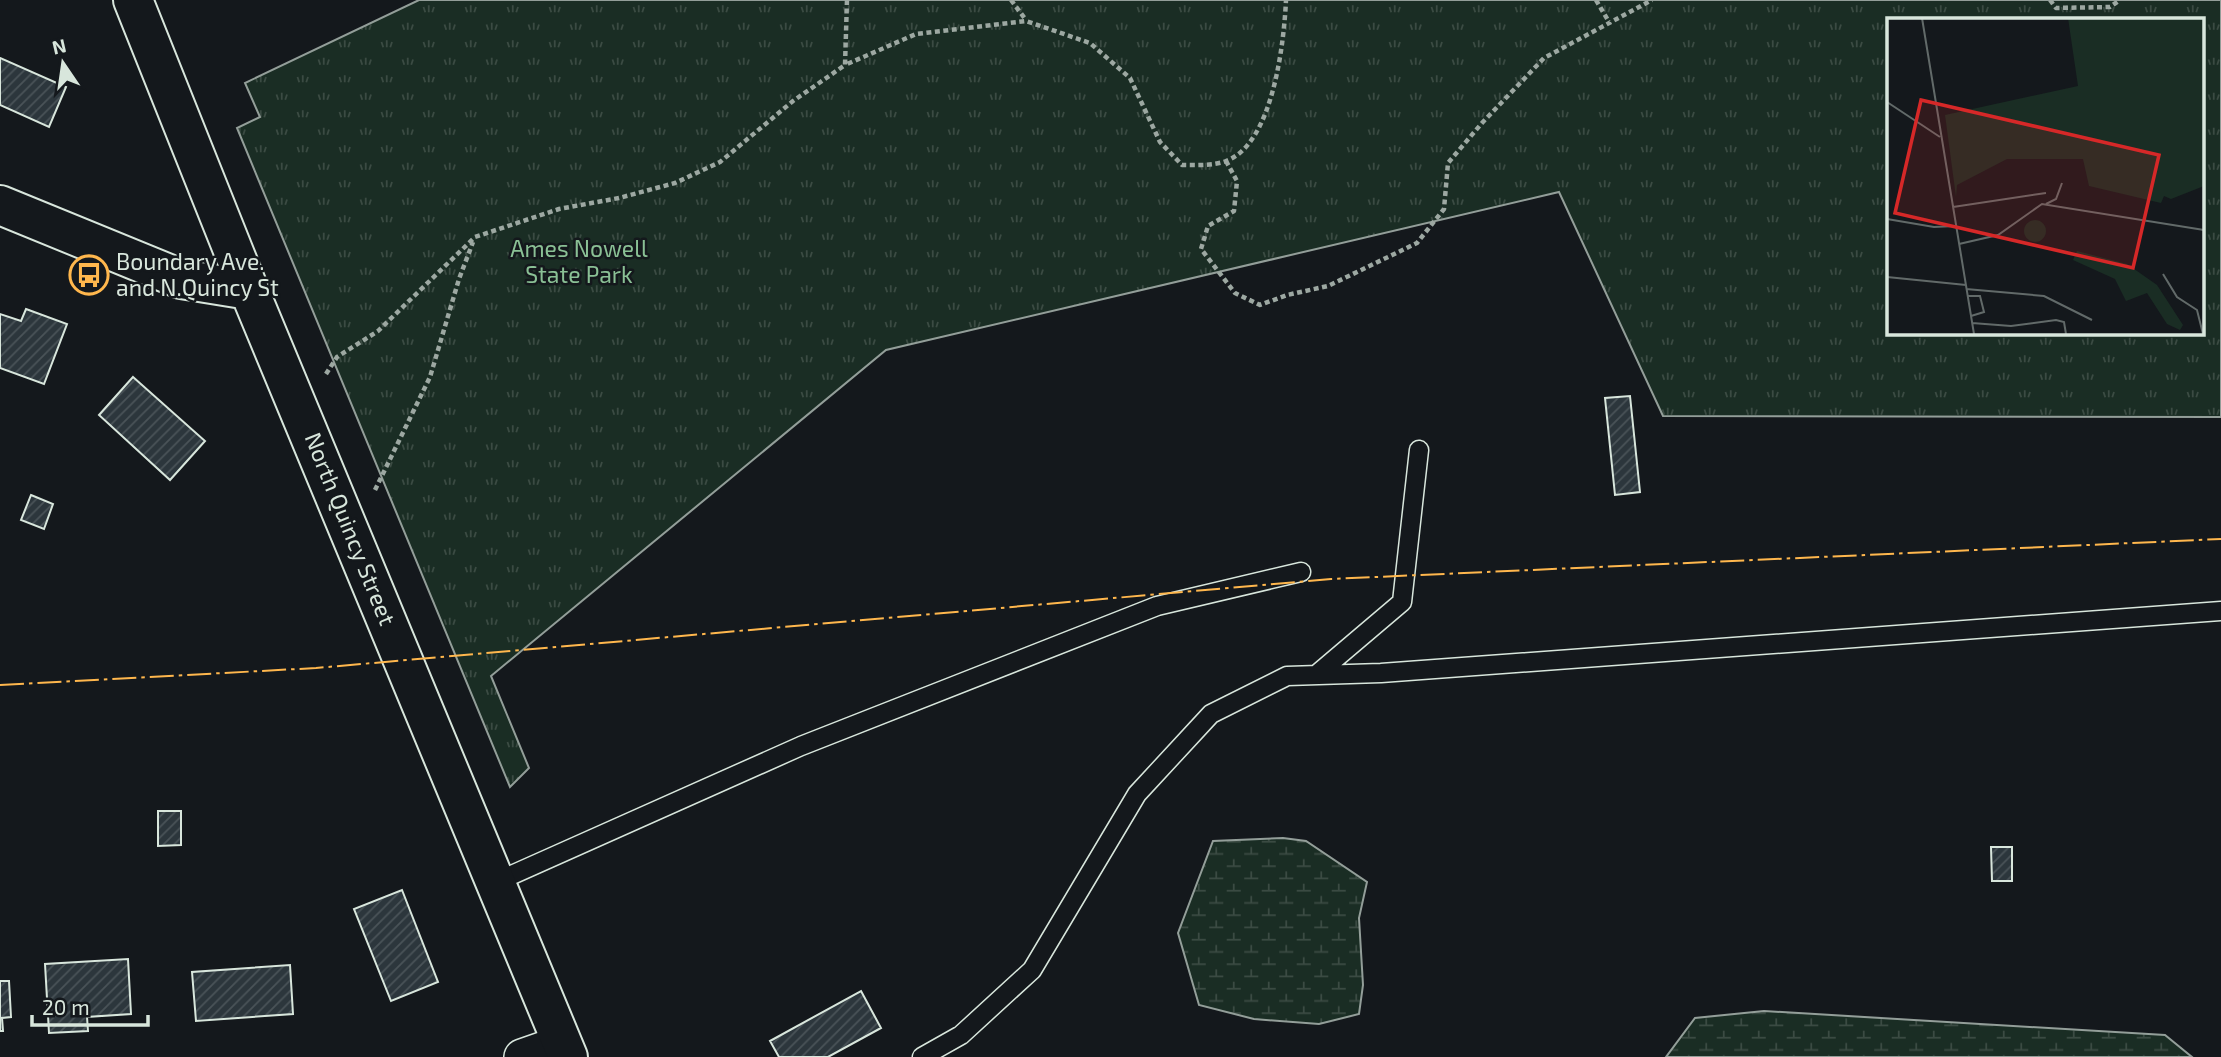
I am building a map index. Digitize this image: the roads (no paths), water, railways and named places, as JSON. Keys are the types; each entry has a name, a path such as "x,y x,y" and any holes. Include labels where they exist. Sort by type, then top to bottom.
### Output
{"main road":[{"name":"North Quincy Street","path":"133,0 249,290 565,1050"},
{"path":"0,205 181,279 249,290"}],"street":[{"path":"522,1057 565,1050"}],"lane":[{"path":"1316,675 1402,602 1419,450"},
{"path":"496,883 801,746 1157,606 1301,572"},
{"path":"922,1057 961,1035 1031,970 1137,794 1211,714 1287,676 1381,673 2221,611"}],"place":[{"name":"Boundary Ave. and N.Quincy St","path":"89,275"}],"park label":[{"name":"Ames Nowell State Park","path":"579,262"}]}
